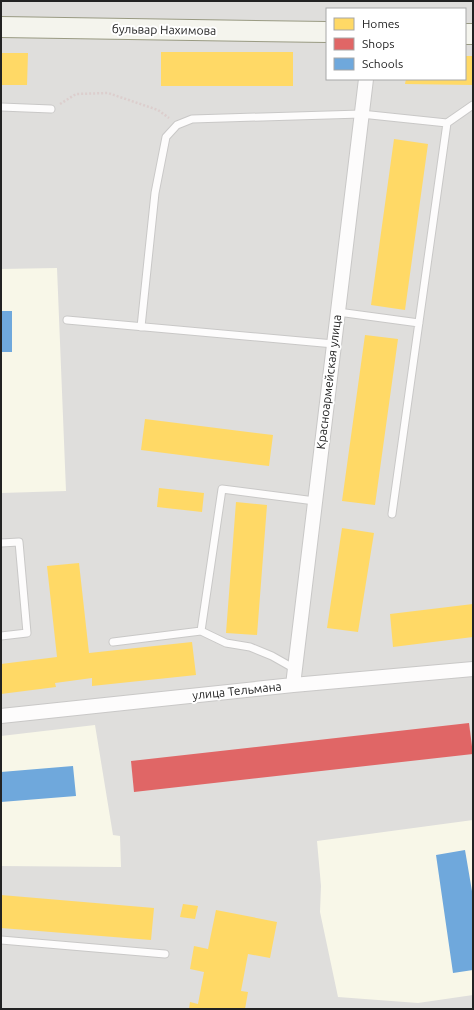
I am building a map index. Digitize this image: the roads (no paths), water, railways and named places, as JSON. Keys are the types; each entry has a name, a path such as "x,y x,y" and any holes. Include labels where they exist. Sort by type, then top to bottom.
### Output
{"street":[{"name":"бульвар Нахимова","path":"1,27 326,32"},
{"name":"Красноармейская улица","path":"293,685 366,80"},
{"name":"улица Тельмана","path":"1,716 293,685 473,669"}],"lane":[{"path":"141,327 155,193 166,137 177,125 192,119 362,114 447,122 473,105"},
{"path":"1,107 51,109"},
{"path":"392,514 447,122"},
{"path":"338,312 419,323"},
{"path":"67,320 334,344"},
{"path":"201,631 222,489 315,501"},
{"path":"1,543 19,542 27,633 1,636"},
{"path":"114,642 201,631 226,643 250,647 272,656 295,669"},
{"path":"1,940 165,954"}]}
